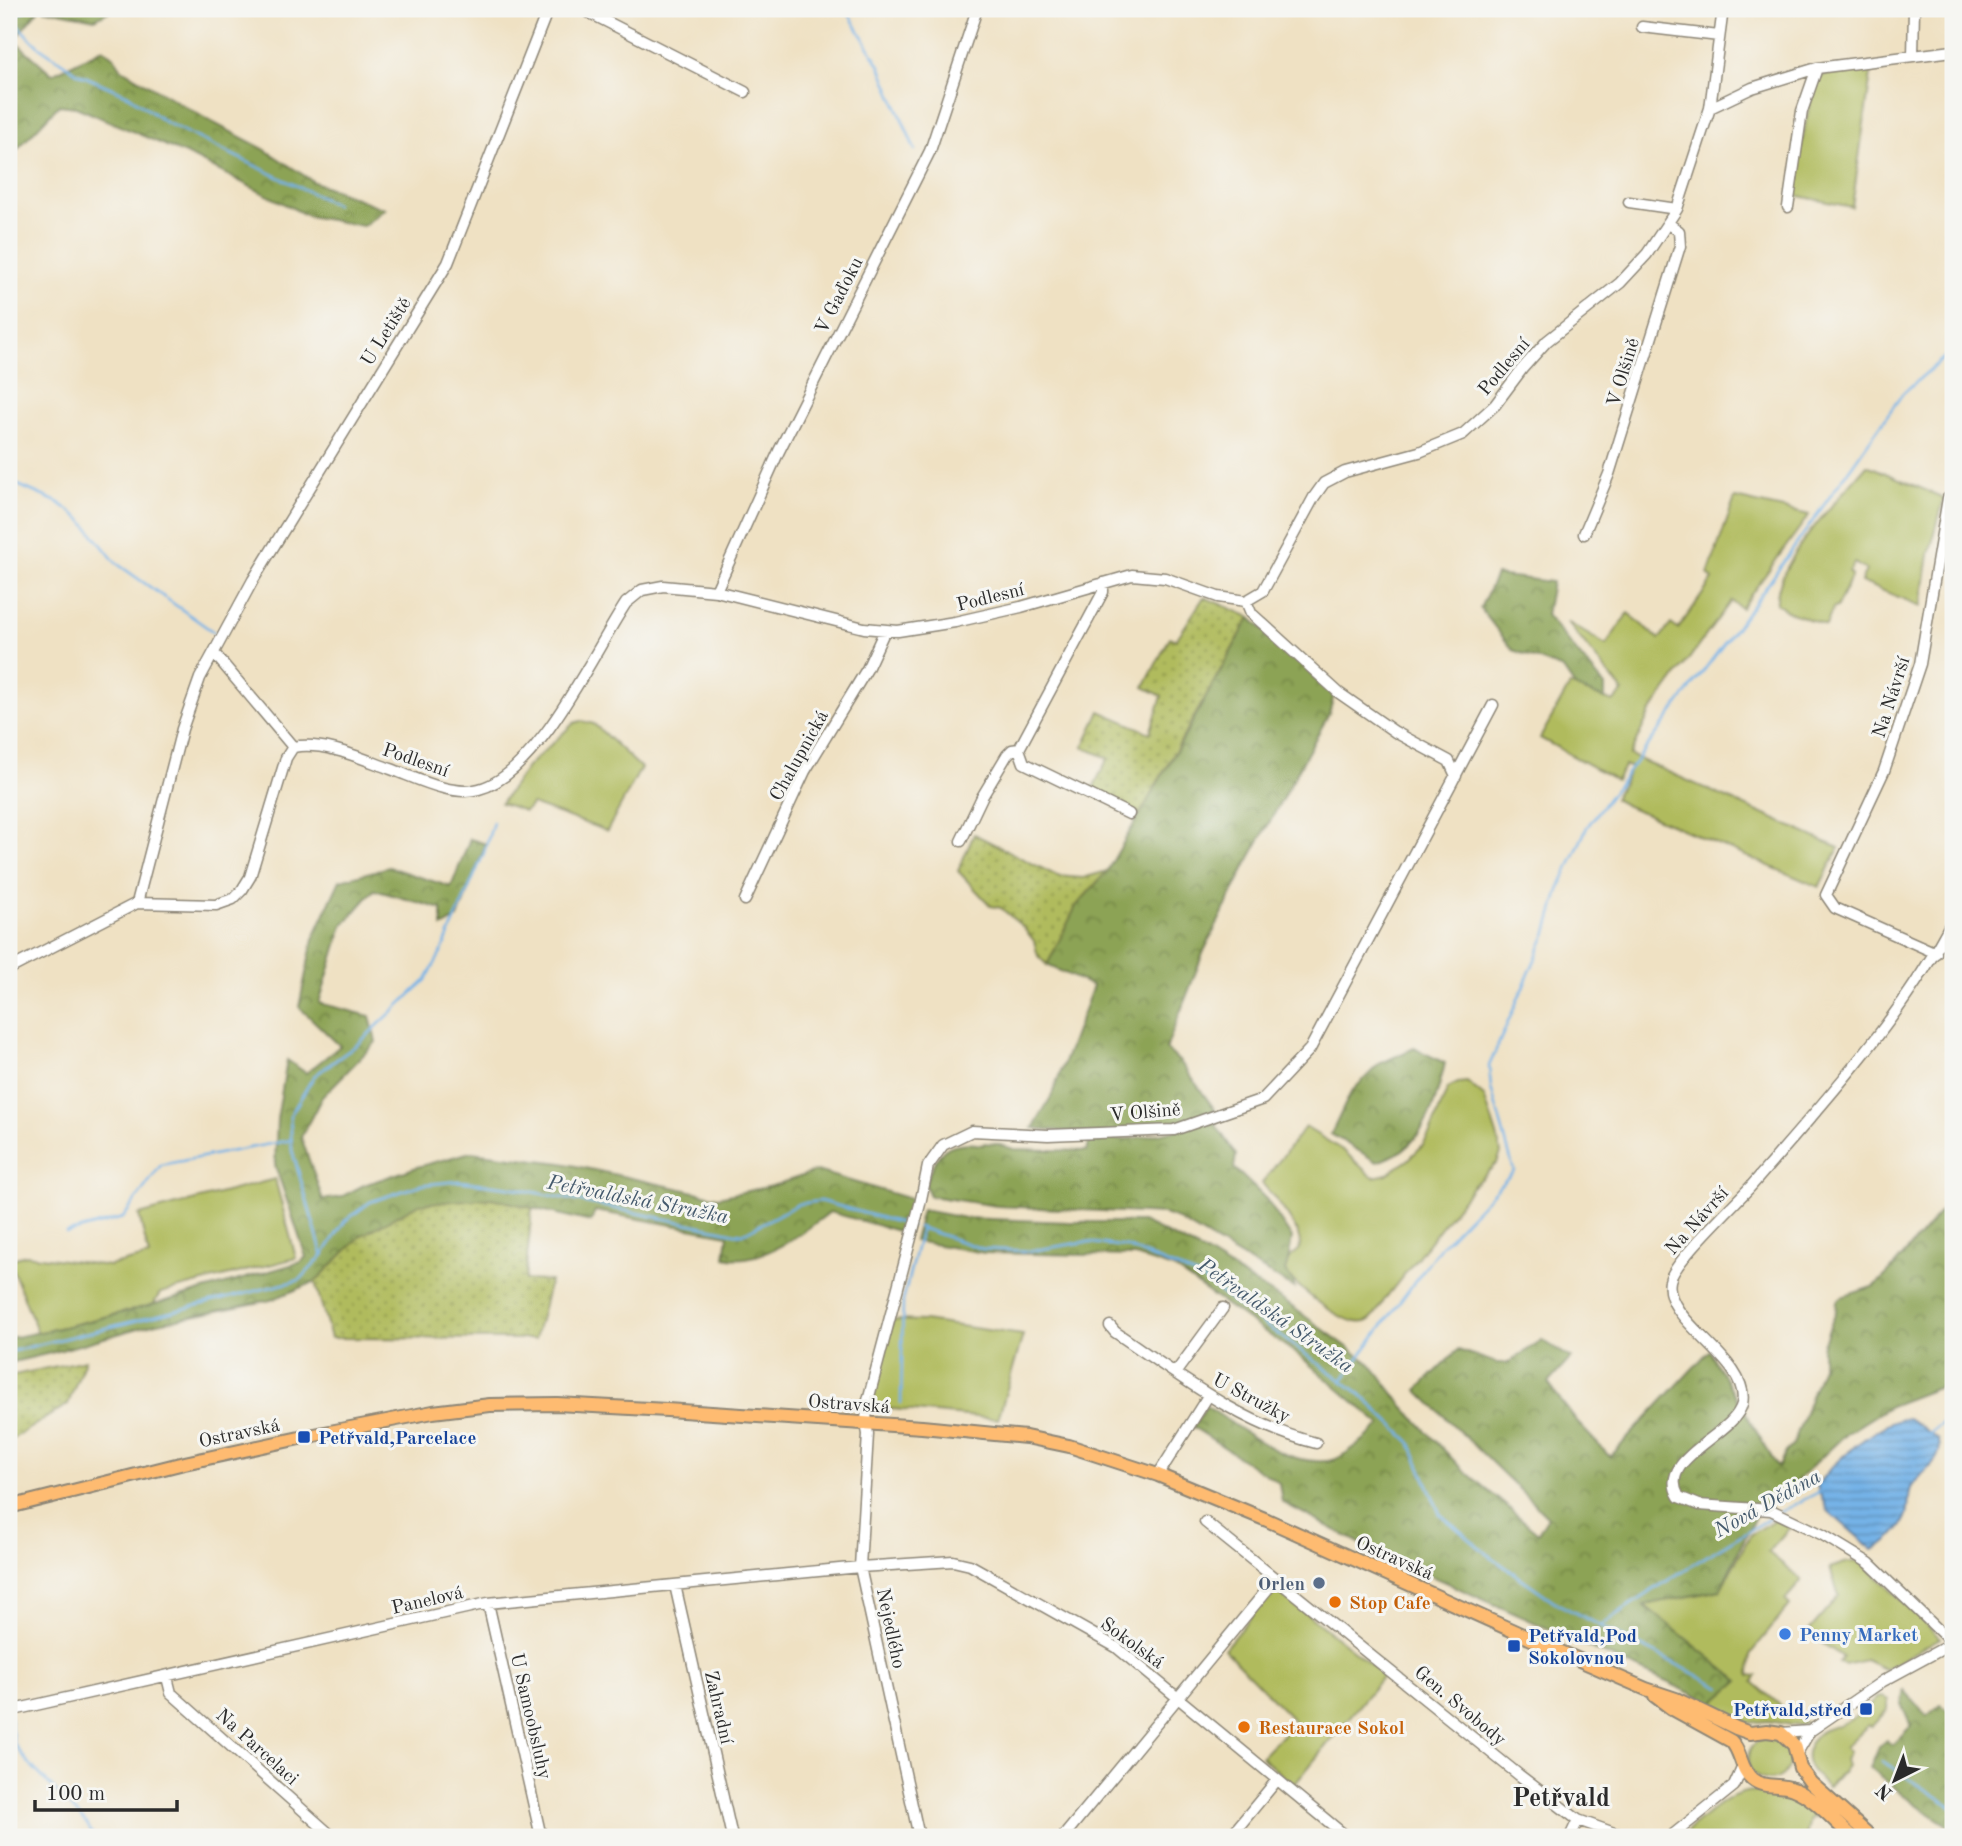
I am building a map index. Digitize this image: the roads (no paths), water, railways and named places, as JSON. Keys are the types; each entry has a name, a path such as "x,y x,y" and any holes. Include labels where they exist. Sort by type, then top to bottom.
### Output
{"main road":[{"name":"Ostravská","path":"9,1507 180,1464 304,1437 433,1412 490,1405 557,1404 1026,1437 1069,1446 1158,1475 1267,1520 1646,1689 1676,1699 1736,1728 1750,1733 1782,1733"},
{"name":"Ostravská","path":"1646,1689 1671,1708 1731,1741 1738,1749 1753,1780 1760,1784"},
{"path":"1743,1762 1747,1742 1759,1732"},
{"path":"1782,1733 1794,1745 1800,1768 1811,1783 1871,1837"},
{"path":"1777,1785 1791,1776 1797,1756"},
{"path":"1760,1784 1777,1785 1804,1794 1852,1837"}],"street":[{"name":"U Letiště","path":"137,902 182,729 200,678 253,580 448,263 548,9"},
{"path":"582,9 745,92"},
{"name":"V Gaďoku","path":"716,591 779,451 930,151 978,9"},
{"name":"Podlesní","path":"293,747 315,746 350,755 454,790 477,790 495,783 514,770 543,737 625,603 642,590 663,586 716,591 864,628 898,631 1021,607 1132,575 1164,578 1218,597 1246,601 1263,591 1324,483 1345,472 1419,452 1463,434 1495,405 1522,369 1548,341 1620,283 1647,254 1669,224 1676,209 1710,108 1723,9"},
{"path":"1913,55 1914,9"},
{"path":"1642,27 1719,36"},
{"path":"1710,108 1752,88 1817,68 1953,51"},
{"path":"1788,207 1802,111 1817,68"},
{"path":"1629,202 1676,209"},
{"name":"V Olšině","path":"1584,534 1609,474 1680,246 1679,231 1669,224"},
{"name":"Na Návrší","path":"1936,953 1835,908 1826,895 1884,771 1920,664 1948,498"},
{"path":"1103,583 1103,592 1019,749 1024,763 1129,814"},
{"path":"1246,601 1251,613 1339,693 1395,732 1449,761 1456,776"},
{"name":"Chalupnická","path":"745,900 805,771 867,669 885,630"},
{"path":"9,969 137,902 216,905 233,899 242,890 250,877 286,758 293,747 214,653"},
{"name":"V Olšině","path":"866,1424 867,1404 928,1166 943,1144 972,1131 1048,1135 1174,1130 1263,1099 1310,1049 1493,705"},
{"path":"961,841 982,797 1007,755 1012,750 1019,749"},
{"name":"Na Návrší","path":"1953,919 1936,953 1873,1040 1780,1153 1672,1274 1670,1287 1678,1308 1728,1364 1742,1394 1742,1404 1735,1418 1678,1470 1673,1480 1678,1496 1691,1503 1771,1510 1824,1535 1869,1563 1953,1643"},
{"path":"1176,1373 1223,1308"},
{"name":"U Stružky","path":"1110,1326 1208,1396 1265,1427 1316,1443"},
{"path":"1158,1475 1208,1396"},
{"name":"Nejedlého","path":"866,1424 868,1434 860,1567 919,1837"},
{"name":"Gen. Svobody","path":"1205,1522 1578,1820 1617,1834 1636,1837"},
{"name":"Sokolská","path":"860,1567 953,1561 970,1565 1116,1647 1347,1837"},
{"name":"Panelová","path":"9,1711 488,1603 860,1567"},
{"path":"1063,1837 1276,1579"},
{"name":"Zahradní","path":"675,1585 732,1837"},
{"name":"U Samoobsluhy","path":"488,1603 541,1837"},
{"path":"1797,1756 1810,1731 1883,1681 1953,1643"},
{"name":"Na Parcelaci","path":"167,1677 171,1693 333,1837"},
{"path":"1782,1733 1810,1731"},
{"path":"1670,1837 1734,1786 1743,1762"},
{"path":"1230,1837 1277,1780"},
{"path":"1734,1786 1760,1784"},
{"path":"1570,1837 1578,1820"}],"water":[{"path":"1908,1418 1938,1439 1939,1453 1911,1488 1907,1515 1902,1525 1888,1540 1873,1550 1827,1510 1817,1486 1858,1444 1884,1427"}],"waterway":[{"path":"12,18 26,9"},
{"path":"846,9 880,66 915,150"},
{"path":"10,18 38,46 79,74 128,95 165,122 336,205"},
{"path":"1342,1381 1441,1246 1514,1171 1491,1088 1489,1066 1547,932 1560,887 1587,827 1764,590 1903,393 1953,350"},
{"path":"9,481 59,503 82,520 116,563 215,633"},
{"path":"322,1253 292,1150 290,1116 314,1076 358,1044 426,980 442,951 484,853 493,822"},
{"path":"66,1233 123,1218 161,1165 291,1140"},
{"name":"Petřvaldská Stružka","path":"9,1352 300,1280 323,1255 345,1221 370,1202 420,1185 459,1181 509,1187 743,1234 798,1204 820,1201 911,1226"},
{"name":"Petřvaldská Stružka","path":"918,1227 983,1249 1030,1251 1084,1242 1127,1247 1199,1277 1359,1393 1410,1442 1440,1514 1491,1557 1558,1604 1721,1687"},
{"path":"901,1403 903,1301 921,1228"},
{"name":"Nová Dědina","path":"1929,1434 1953,1414"},
{"name":"Nová Dědina","path":"1780,1512 1821,1491"},
{"name":"Nová Dědina","path":"1600,1626 1774,1515"},
{"path":"9,1715 14,1744 87,1824 94,1837"},
{"name":"Petřvaldská Stružka","path":"1882,1761 1953,1807"}],"place":[{"name":"Petřvald,Parcelace","path":"304,1437"},
{"name":"Orlen","path":"1319,1583"},
{"name":"Stop Cafe","path":"1335,1602"},
{"name":"Penny Market","path":"1785,1634"},
{"name":"Petřvald,Pod Sokolovnou","path":"1514,1646"},
{"name":"Petřvald,střed","path":"1866,1709"},
{"name":"Restaurace Sokol","path":"1244,1727"}],"district":[{"name":"Petřvald","path":"1561,1797"}]}
